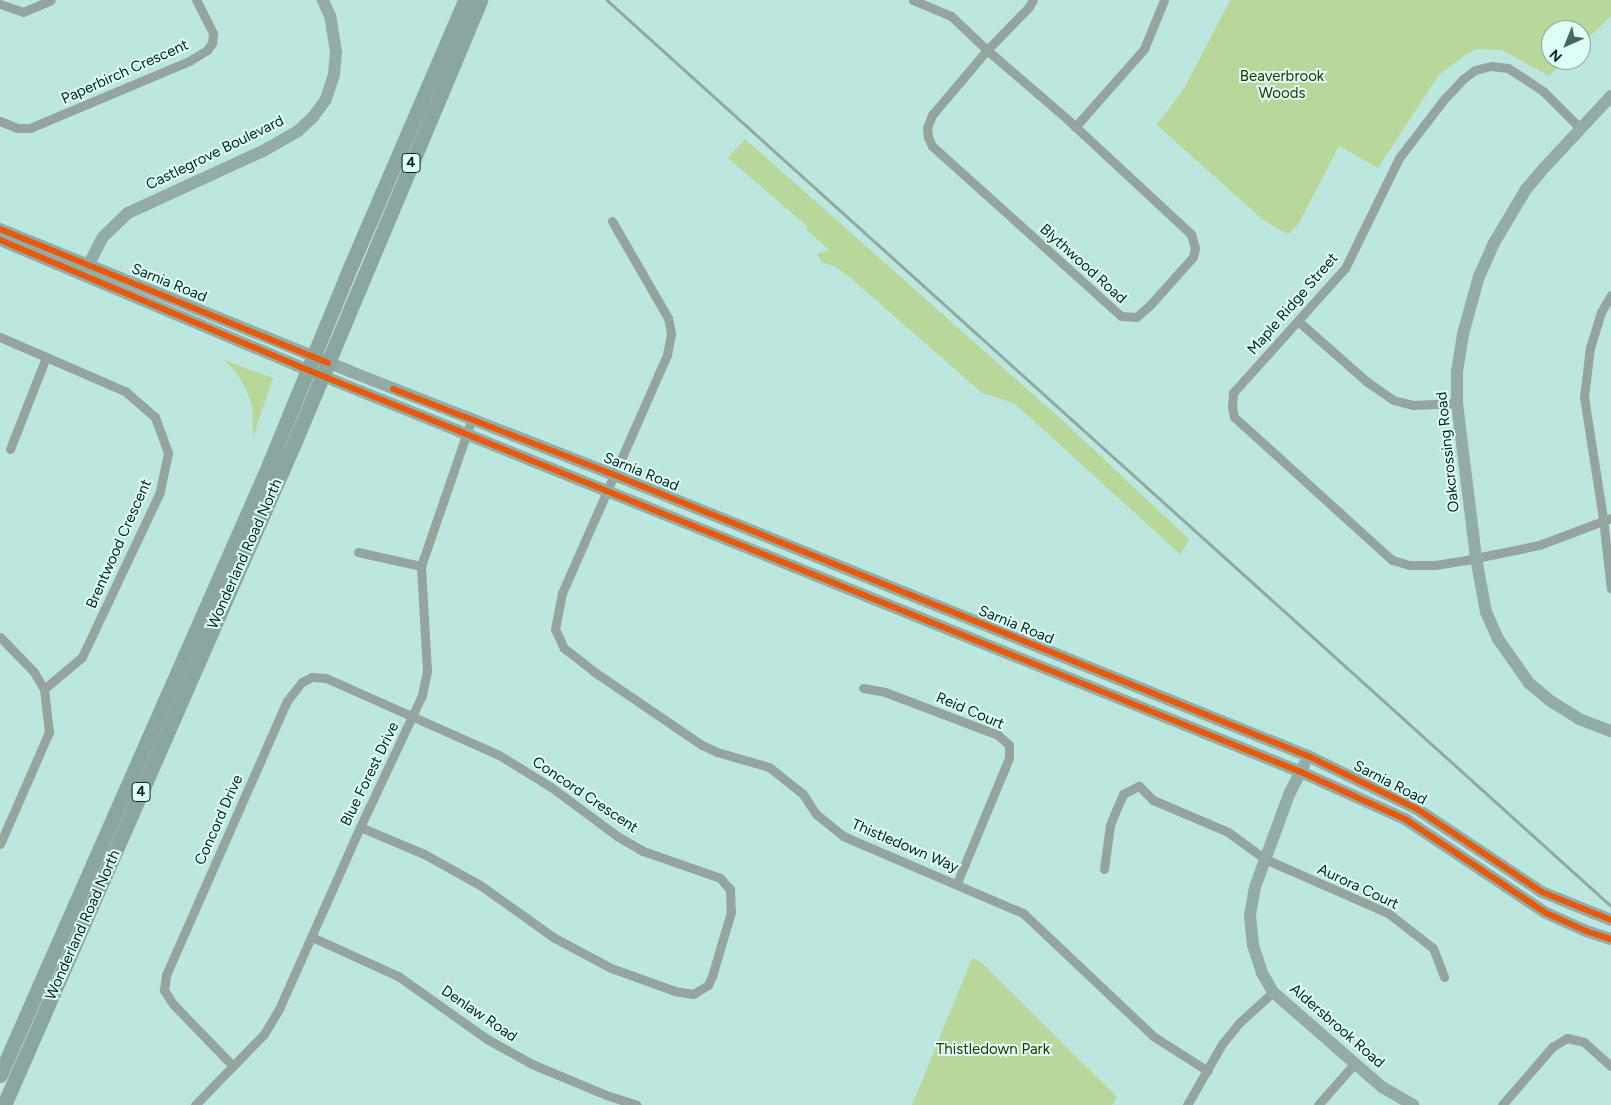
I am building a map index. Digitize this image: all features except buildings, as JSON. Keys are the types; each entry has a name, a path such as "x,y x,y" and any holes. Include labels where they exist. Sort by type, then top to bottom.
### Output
{"main road":[{"name":"Castlegrove Boulevard","path":"89,264 103,237 128,213 263,151 298,131 313,117 326,99 334,74 336,52 330,16 323,0"},
{"name":"Wonderland Road North","path":"0,1075 266,474 318,366 352,263 465,0"},
{"name":"Wonderland Road North","path":"4,1105 318,366 480,0"},
{"name":"Oakcrossing Road","path":"1611,96 1580,128 1525,191 1490,251 1479,276 1463,334 1457,371 1457,403 1476,558 1486,612 1498,639 1529,683 1549,700 1579,719 1611,731"},
{"name":"Sarnia Road","path":"0,229 89,264 468,434 1301,772 1405,819 1546,914 1586,931 1611,939"},
{"name":"Sarnia Road","path":"0,240 318,366 472,418 1308,756 1417,809 1542,892 1598,917 1611,920"},
{"name":"Aldersbrook Road","path":"1308,756 1265,859 1255,888 1250,916 1253,945 1262,973 1274,992 1382,1087 1413,1105"}],"street":[{"path":"0,4 23,12 51,0"},
{"name":"Paperbirch Crescent","path":"0,121 17,128 35,126 189,61 207,50 212,43 213,34 196,0"},
{"name":"Blythwood Road","path":"914,0 951,16 987,50 1076,127 1191,234 1194,248 1193,257 1150,305 1136,317 1121,316 932,146 926,128 932,115 987,50"},
{"path":"987,50 1028,8 1033,0"},
{"path":"1076,127 1144,49 1164,0"},
{"name":"Maple Ridge Street","path":"1580,128 1543,91 1508,68 1491,66 1475,70 1463,79 1445,98 1399,158 1345,268 1233,393 1234,416 1392,560 1409,565 1435,565 1539,545 1607,518"},
{"name":"Thistledown Way","path":"612,221 668,318 671,334 667,355 562,593 555,629 564,648 593,671 702,745 717,752 769,767 803,794 816,814 843,836 1023,913 1153,1036 1208,1071"},
{"path":"1611,294 1602,312 1590,346 1584,397 1607,518 1611,589"},
{"path":"1298,321 1366,381 1393,400 1413,405 1457,403"},
{"name":"Brentwood Crescent","path":"0,337 126,391 156,417 168,453 160,492 82,657 44,689"},
{"path":"10,449 46,357"},
{"name":"Blue Forest Drive","path":"195,1105 264,1034 280,1009 360,827 422,695 427,671 421,566 472,418"},
{"path":"358,552 421,566"},
{"path":"0,637 34,672 44,689 50,732 0,844"},
{"name":"Concord Drive","path":"233,1066 173,1004 164,990 166,975 287,701 302,682 312,676 326,678 412,718"},
{"name":"Reid Court","path":"863,688 885,692 998,735 1009,745 1009,758 956,883"},
{"name":"Concord Crescent","path":"360,827 424,854 480,885 553,937 612,968 675,991 693,994 708,985 732,912 730,890 720,878 643,851 617,836 551,787 499,755 412,718"},
{"name":"Aurora Court","path":"1104,869 1110,825 1116,810 1123,794 1139,786 1153,800 1228,832 1265,859 1388,913 1433,948 1444,977"},
{"name":"Denlaw Road","path":"312,937 398,976 487,1039 532,1064 606,1095 636,1105"},
{"path":"1187,1105 1222,1044 1240,1022 1274,992"},
{"path":"1502,1105 1552,1047 1567,1038 1584,1042 1611,1066"},
{"path":"1318,1105 1354,1064"}],"green space":[{"name":"Beaverbrook Woods","path":"1230,0 1611,0 1611,16 1591,35 1591,20 1541,20 1541,70 1555,70 1549,76 1502,50 1477,49 1468,53 1439,75 1378,168 1339,146 1298,225 1288,234 1263,220 1157,125 1185,87"},
{"path":"745,139 1061,419 1190,540 1180,554 1014,403 982,393 853,280 836,267 822,262 817,254 829,250 806,229 807,226 728,158"},
{"path":"224,360 273,378 253,437 252,406 246,389 236,372"},
{"name":"Thistledown Park","path":"972,958 981,962 1117,1097 1112,1105 912,1105"}],"railway":[{"path":"607,0 1611,906"}],"cycle path":[{"path":"0,229 328,363"},
{"path":"0,240 308,370 1301,772 1405,819 1546,913 1586,931 1611,939"},
{"path":"393,389 622,478 1308,756 1417,809 1542,892 1611,920"}]}
